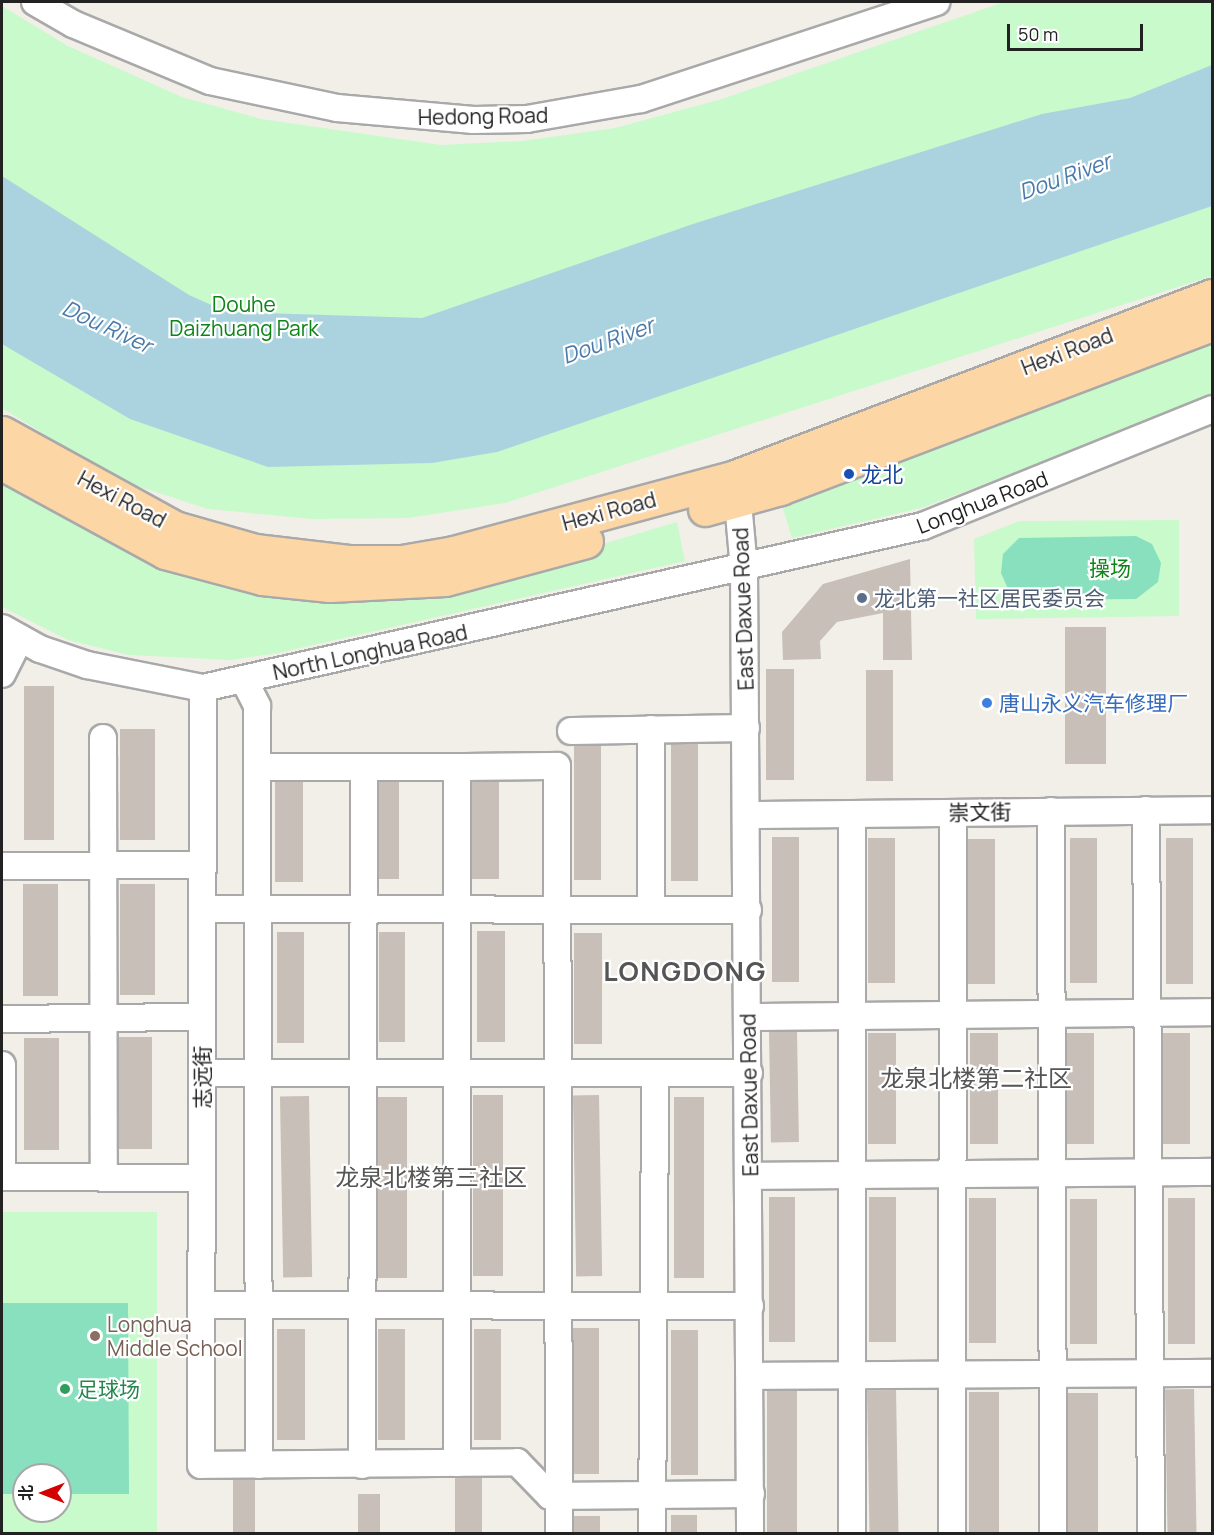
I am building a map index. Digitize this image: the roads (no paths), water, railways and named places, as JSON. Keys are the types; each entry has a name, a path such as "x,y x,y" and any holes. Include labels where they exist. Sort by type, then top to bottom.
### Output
{"main road":[{"name":"Hexi Road","path":"2,433 176,528 255,551 348,562 402,562 454,553 737,488 1212,296"},
{"name":"Hexi Road","path":"2,463 165,552 262,578 330,585 445,579 737,488 1212,324"}],"street":[{"name":"Hedong Road","path":"35,2 74,24 210,81 337,108 473,120 527,119 640,99 936,2"},
{"name":"Longhua Road","path":"744,569 948,519 1212,409"},
{"name":"East Daxue Road","path":"737,488 744,569 746,728 750,1533"},
{"name":"North Longhua Road","path":"11,633 87,665 203,688 244,681 744,569"},
{"path":"2,674 11,633"},
{"path":"244,681 256,705 259,1465 517,1462 550,1496 751,1494"},
{"name":"志远街","path":"203,688 201,1466 259,1465"},
{"path":"571,731 746,728"},
{"path":"651,729 651,909"},
{"path":"102,738 104,1178"},
{"path":"257,767 557,766 559,1533"},
{"path":"362,1465 364,767"},
{"path":"458,767 458,1463"},
{"path":"1146,810 1151,1533"},
{"name":"崇文街","path":"747,815 1212,810"},
{"path":"1052,812 1053,1533"},
{"path":"952,1533 953,813"},
{"path":"852,814 852,1533"},
{"path":"2,866 202,865"},
{"path":"202,909 748,910"},
{"path":"748,1017 1212,1012"},
{"path":"2,1019 202,1017"},
{"path":"2,1065 2,1177 201,1178"},
{"path":"202,1073 749,1073"},
{"path":"652,1533 655,1073"},
{"path":"750,1176 1212,1172"},
{"path":"201,1305 750,1306"},
{"path":"751,1376 1212,1372"}],"water":[{"name":"Dou River","path":"1212,65 1212,206 497,452 432,463 268,467 130,419 2,344 2,176 189,295 227,312 422,318 693,224 1042,114 1130,98"}],"place":[{"name":"龙北","path":"849,474"},
{"name":"龙北第一社区居民委员会","path":"862,598"},
{"name":"唐山永义汽车修理厂","path":"987,703"},
{"name":"Longhua Middle School","path":"95,1336"},
{"name":"足球场","path":"65,1389"}],"district":[{"name":"LONGDONG","path":"685,971"},
{"name":"龙泉北楼第二社区","path":"976,1078"},
{"name":"龙泉北楼第三社区","path":"431,1177"}],"park label":[{"name":"Douhe Daizhuang Park","path":"244,316"},
{"name":"操场","path":"1110,568"}]}
